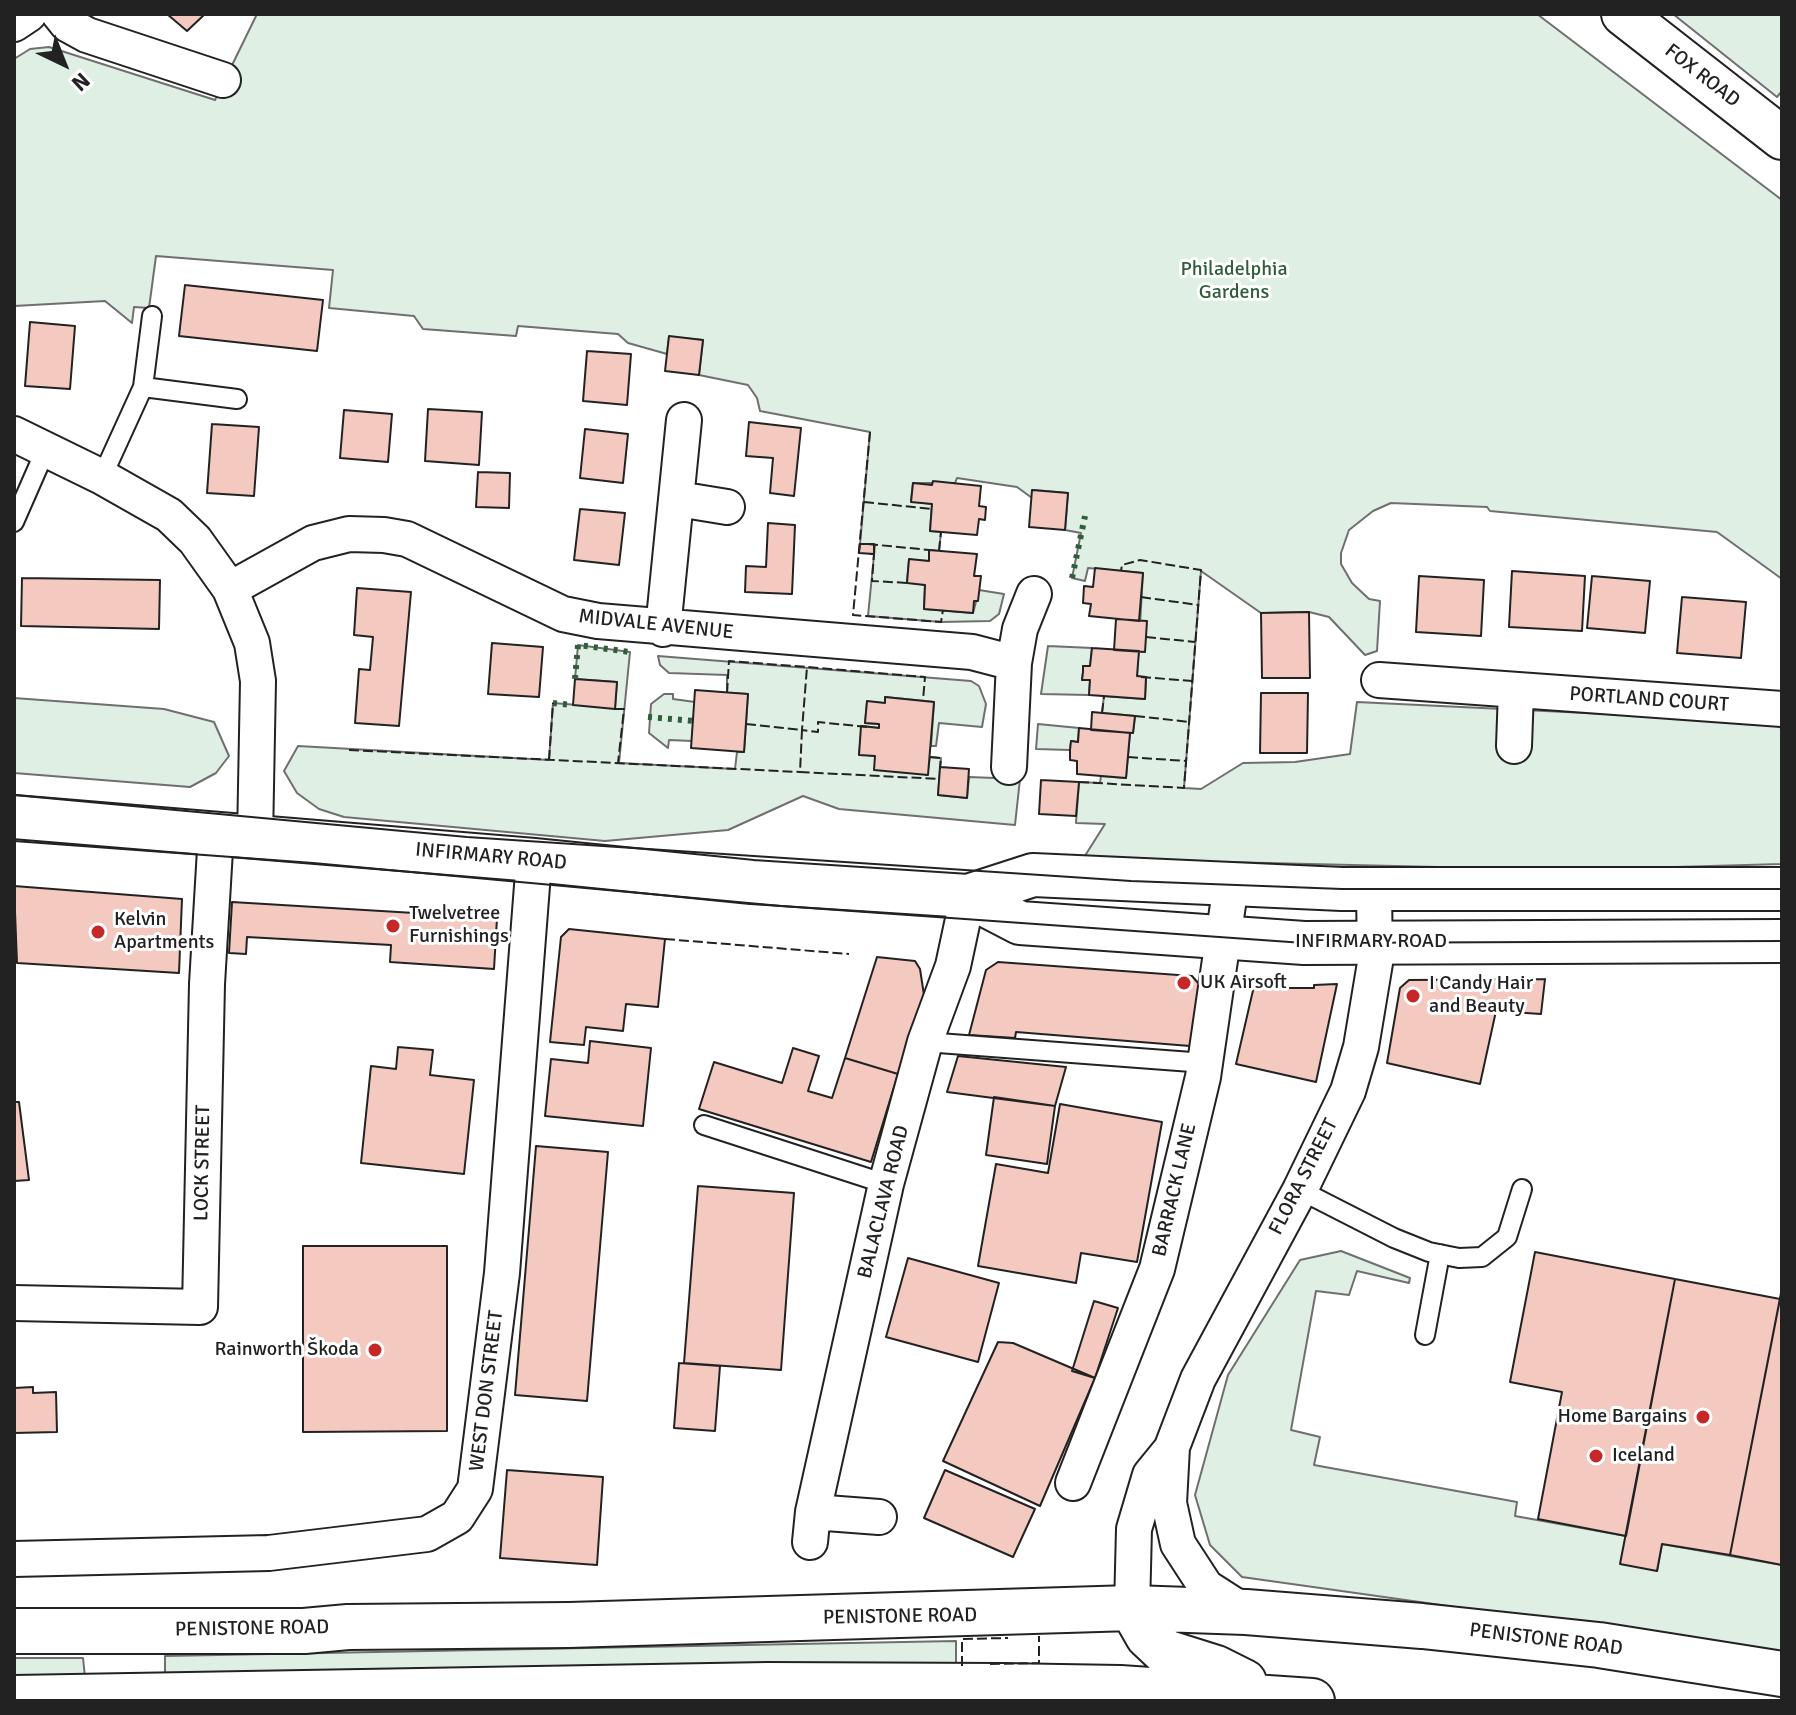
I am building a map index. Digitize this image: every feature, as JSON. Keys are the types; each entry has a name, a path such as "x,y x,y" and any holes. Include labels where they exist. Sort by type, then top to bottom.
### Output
{"highway":[{"name":"PENISTONE ROAD","path":"14,1631 304,1631 348,1627 569,1625 1132,1608 1246,1612 1599,1645 1782,1674"},
{"path":"1132,1608 1148,1636 1165,1652 1216,1668 1295,1700"},
{"path":"14,1698 799,1685 1120,1688 1295,1700"}],"street":[{"path":"14,24 29,14"},
{"path":"59,14 67,24 87,35 223,80"},
{"name":"FOX ROAD","path":"1623,14 1782,138"},
{"path":"663,629 684,420"},
{"path":"14,434 102,477 169,515 195,540 230,589 252,643 258,681 235,836"},
{"path":"678,499 727,507"},
{"name":"MIDVALE AVENUE","path":"230,589 313,543 349,534 384,535 407,539 563,614 663,629 938,648 1014,663"},
{"path":"1009,767 1014,663 1020,629 1034,594"},
{"name":"PORTLAND COURT","path":"1379,680 1782,709"},
{"path":"1514,746 1516,691"},
{"name":"INFIRMARY ROAD","path":"14,817 534,860 752,882 968,896 1033,875 1374,889 1782,889"},
{"name":"LOCK STREET","path":"14,1303 200,1307 207,984 235,836"},
{"name":"WEST DON STREET","path":"14,1559 269,1553 427,1534 457,1517 475,1489 502,1273 534,860"},
{"name":"BARRACK LANE","path":"1073,1483 1157,1269 1205,1063 1231,884"},
{"name":"FLORA STREET","path":"1132,1608 1134,1529 1150,1475 1172,1447 1217,1341 1300,1190 1348,1091 1361,1047 1375,963 1374,889"},
{"name":"INFIRMARY ROAD","path":"968,896 1020,923 1304,943 1782,941"},
{"name":"BALACLAVA ROAD","path":"879,1517 812,1527 886,1184 925,1042 953,966 968,896"},
{"name":"FLORA STREET","path":"1172,1447 1169,1503 1178,1544 1206,1587 1246,1612"}],"lane":[{"path":"102,477 143,387 152,316"},
{"path":"143,387 237,399"},
{"path":"14,522 46,449"},
{"path":"925,1042 1205,1063"},
{"path":"704,1125 886,1184"},
{"path":"1300,1190 1394,1238 1459,1258 1482,1257 1507,1237 1522,1189"},
{"path":"1425,1335 1440,1254"}],"green space":[{"name":"Philadelphia Gardens","path":"257,14 1537,14 1782,200 1782,579 1717,532 1490,511 1487,507 1391,503 1373,511 1349,530 1341,553 1341,564 1352,583 1369,599 1380,601 1377,651 1365,655 1329,617 1309,612 1261,613 1201,571 1184,788 1201,789 1243,763 1295,762 1350,754 1357,702 1774,722 1782,729 1782,864 1568,870 1223,862 1076,870 1105,824 1076,823 1079,782 1100,783 1101,776 1126,778 1130,733 1133,733 1135,716 1102,713 1104,696 1145,699 1146,678 1137,676 1143,573 1088,568 1085,581 1072,578 1081,533 1065,530 1068,493 1033,490 1032,498 1017,487 957,478 955,483 913,483 911,501 932,504 930,531 941,532 939,551 929,550 929,561 909,560 907,582 925,585 924,609 973,613 979,590 1004,594 999,614 990,621 941,622 868,616 875,545 860,544 870,432 760,411 757,398 748,385 699,375 703,340 669,337 667,354 628,343 618,334 518,326 516,336 423,329 414,316 329,308 333,270 156,256 149,308 134,307 132,323 105,301 14,306 14,59 30,49 49,47 215,100"},
{"path":"1673,14 1782,14 1782,91 1777,97"},
{"path":"578,645 630,652 619,763 735,769 737,752 744,752 748,694 727,693 727,675 669,673 660,665 658,656 971,681 979,686 986,704 982,727 939,723 936,746 931,746 934,702 885,697 885,703 867,702 865,723 879,724 879,728 862,726 859,754 875,756 927,775 930,757 941,758 938,795 967,798 969,777 1020,779 1015,825 839,809 803,796 728,830 605,841 344,817 319,809 297,793 284,771 298,746 549,760 553,703 615,708 617,682 575,679"},
{"path":"1048,646 1092,648 1090,666 1083,666 1082,680 1090,680 1089,695 1041,694"},
{"path":"664,694 673,694 673,699 695,702 692,741 669,740 668,748 649,733 651,704"},
{"path":"14,698 164,709 214,722 229,756 216,773 190,787 14,773"},
{"path":"1038,724 1079,728 1078,742 1071,741 1070,750 1036,749"},
{"path":"1341,1251 1410,1278 1409,1283 1357,1271 1349,1295 1316,1291 1291,1430 1320,1437 1314,1465 1517,1502 1515,1516 1626,1536 1657,1571 1662,1544 1782,1565 1782,1653 1242,1577 1210,1545 1195,1495 1228,1375 1300,1260"},
{"path":"956,1641 956,1664 165,1678 165,1656"},
{"path":"14,1658 83,1658 85,1677 14,1677"}],"building":[{"path":"167,14 205,14 187,31"},
{"path":"185,285 323,300 317,351 179,336"},
{"path":"30,322 75,326 70,389 25,386"},
{"path":"669,336 703,340 699,375 665,371"},
{"path":"587,351 631,354 627,405 583,401"},
{"path":"428,409 482,412 479,465 425,461"},
{"path":"344,410 392,414 388,462 340,458"},
{"path":"749,422 801,428 794,496 770,493 773,458 746,456"},
{"path":"212,424 259,427 254,496 207,493"},
{"path":"585,429 628,434 623,483 580,478"},
{"path":"478,472 510,473 509,508 476,507"},
{"path":"933,481 981,486 979,506 986,507 985,520 979,519 977,535 930,531 932,504 911,502 913,483 932,485"},
{"path":"1032,490 1068,493 1065,530 1029,527"},
{"path":"580,509 625,513 619,565 574,560"},
{"path":"768,523 795,525 792,594 745,592 746,566 766,567"},
{"path":"860,544 874,544 874,554 859,553"},
{"path":"929,550 977,554 974,576 981,576 973,613 924,609 925,585 907,583 909,559 929,561"},
{"path":"1095,568 1143,573 1139,621 1089,616 1091,604 1083,603 1084,586 1093,587"},
{"path":"1512,571 1585,576 1582,631 1509,627"},
{"path":"1419,576 1484,580 1481,636 1416,632"},
{"path":"1592,576 1650,581 1645,633 1587,628"},
{"path":"22,578 160,580 159,629 21,626"},
{"path":"357,588 411,592 399,726 355,723 359,669 370,670 373,637 354,635"},
{"path":"1682,597 1746,602 1741,658 1677,653"},
{"path":"1309,612 1310,678 1262,678 1261,613"},
{"path":"1116,619 1147,621 1145,652 1114,650"},
{"path":"492,643 543,647 539,697 488,694"},
{"path":"1092,648 1139,651 1137,676 1146,677 1145,699 1089,695 1090,680 1082,680 1083,666 1090,666"},
{"path":"575,679 617,682 615,709 573,705"},
{"path":"695,690 748,694 744,752 691,748"},
{"path":"1261,693 1308,693 1307,753 1260,753"},
{"path":"885,697 934,702 928,775 874,770 875,756 859,755 861,726 879,728 879,724 865,723 867,701 885,703"},
{"path":"1092,712 1135,716 1133,733 1091,730"},
{"path":"1079,728 1130,733 1126,778 1077,774 1077,761 1070,760 1070,750 1071,741 1078,742"},
{"path":"940,767 969,769 967,798 938,795"},
{"path":"1041,780 1079,782 1076,816 1039,814"},
{"name":"Kelvin Apartments","path":"14,886 182,899 179,973 17,963"},
{"path":"232,902 497,918 494,969 390,962 391,945 247,937 246,954 229,953"},
{"path":"569,929 665,939 658,1007 626,1004 623,1031 586,1027 584,1045 550,1042 561,937"},
{"path":"877,957 915,961 920,969 924,995 898,1074 845,1058"},
{"path":"998,962 1192,976 1199,984 1190,1046 1016,1032 1015,1038 969,1035 986,970"},
{"path":"1545,979 1541,1014 1496,1011 1480,1084 1387,1063 1400,988 1409,980"},
{"path":"1277,984 1276,988 1314,988 1314,985 1337,984 1316,1082 1236,1064 1254,986"},
{"path":"590,1041 651,1048 643,1126 545,1116 551,1059 588,1063"},
{"path":"398,1047 433,1050 430,1075 474,1080 464,1174 361,1163 371,1066 396,1069"},
{"path":"793,1048 819,1056 808,1091 832,1098 845,1058 898,1074 871,1162 699,1109 714,1062 782,1083"},
{"path":"958,1056 1066,1067 1055,1106 947,1092"},
{"path":"994,1097 1055,1106 1047,1164 986,1155"},
{"path":"14,1102 19,1102 29,1180 14,1181"},
{"path":"1060,1104 1162,1122 1137,1262 1081,1253 1076,1283 978,1266 996,1164 1048,1173"},
{"path":"536,1146 608,1152 587,1401 515,1395"},
{"path":"698,1186 794,1193 781,1370 684,1363"},
{"name":"Rainworth Škoda","path":"303,1246 447,1246 447,1431 303,1432"},
{"name":"Iceland","path":"1535,1252 1675,1279 1626,1536 1538,1519 1562,1392 1510,1382"},
{"path":"908,1258 999,1283 978,1362 886,1337"},
{"name":"Home Bargains","path":"1675,1279 1780,1299 1730,1555 1662,1544 1657,1571 1620,1564"},
{"path":"1782,1288 1782,1565 1730,1555"},
{"path":"1094,1301 1118,1308 1095,1378 1072,1371"},
{"path":"998,1342 1013,1343 1095,1378 1040,1506 943,1461"},
{"path":"679,1363 720,1366 715,1431 674,1428"},
{"path":"33,1387 33,1393 56,1392 57,1432 14,1433 14,1388"},
{"path":"507,1470 603,1477 597,1565 500,1558"},
{"path":"945,1470 1035,1509 1013,1557 924,1518"}],"tram line":[{"path":"14,795 467,837 1131,881 1342,889 1782,889"},
{"path":"14,841 313,863 781,906 1304,943 1782,941"}],"hedge":[{"path":"1072,578 1085,516"},
{"path":"575,679 578,645 630,652"},
{"path":"553,703 573,705"},
{"path":"648,717 694,721"}],"fence":[{"path":"870,432 853,615 941,622 943,610"},
{"path":"864,502 932,509"},
{"path":"939,551 941,532"},
{"path":"868,544 929,550"},
{"path":"870,554 874,554 872,581 909,583"},
{"path":"1079,782 1184,788 1201,570 1140,560 1122,565 1121,571"},
{"path":"1141,597 1198,605"},
{"path":"1146,637 1195,642"},
{"path":"727,693 729,661 807,667"},
{"path":"867,727 818,722 818,732 802,730 807,667 925,677 923,700"},
{"path":"1141,677 1192,681"},
{"path":"1102,713 1104,696"},
{"path":"549,760 553,703"},
{"path":"615,709 624,709 618,763"},
{"path":"1135,716 1190,722"},
{"path":"746,724 802,730 800,772 939,779"},
{"path":"349,750 800,772"},
{"path":"930,757 941,758 940,767"},
{"path":"1128,757 1186,761"},
{"path":"665,939 849,954"},
{"path":"990,1664 1039,1663 1039,1636"},
{"path":"962,1666 962,1639 1008,1638"}],"place":[{"name":"Twelvetree Furnishings","path":"393,926"},
{"name":"Kelvin Apartments","path":"98,932"},
{"name":"UK Airsoft","path":"1184,983"},
{"name":"I Candy Hair and Beauty","path":"1413,996"},
{"name":"Rainworth Škoda","path":"375,1350"},
{"name":"Home Bargains","path":"1703,1417"},
{"name":"Iceland","path":"1596,1456"}]}
